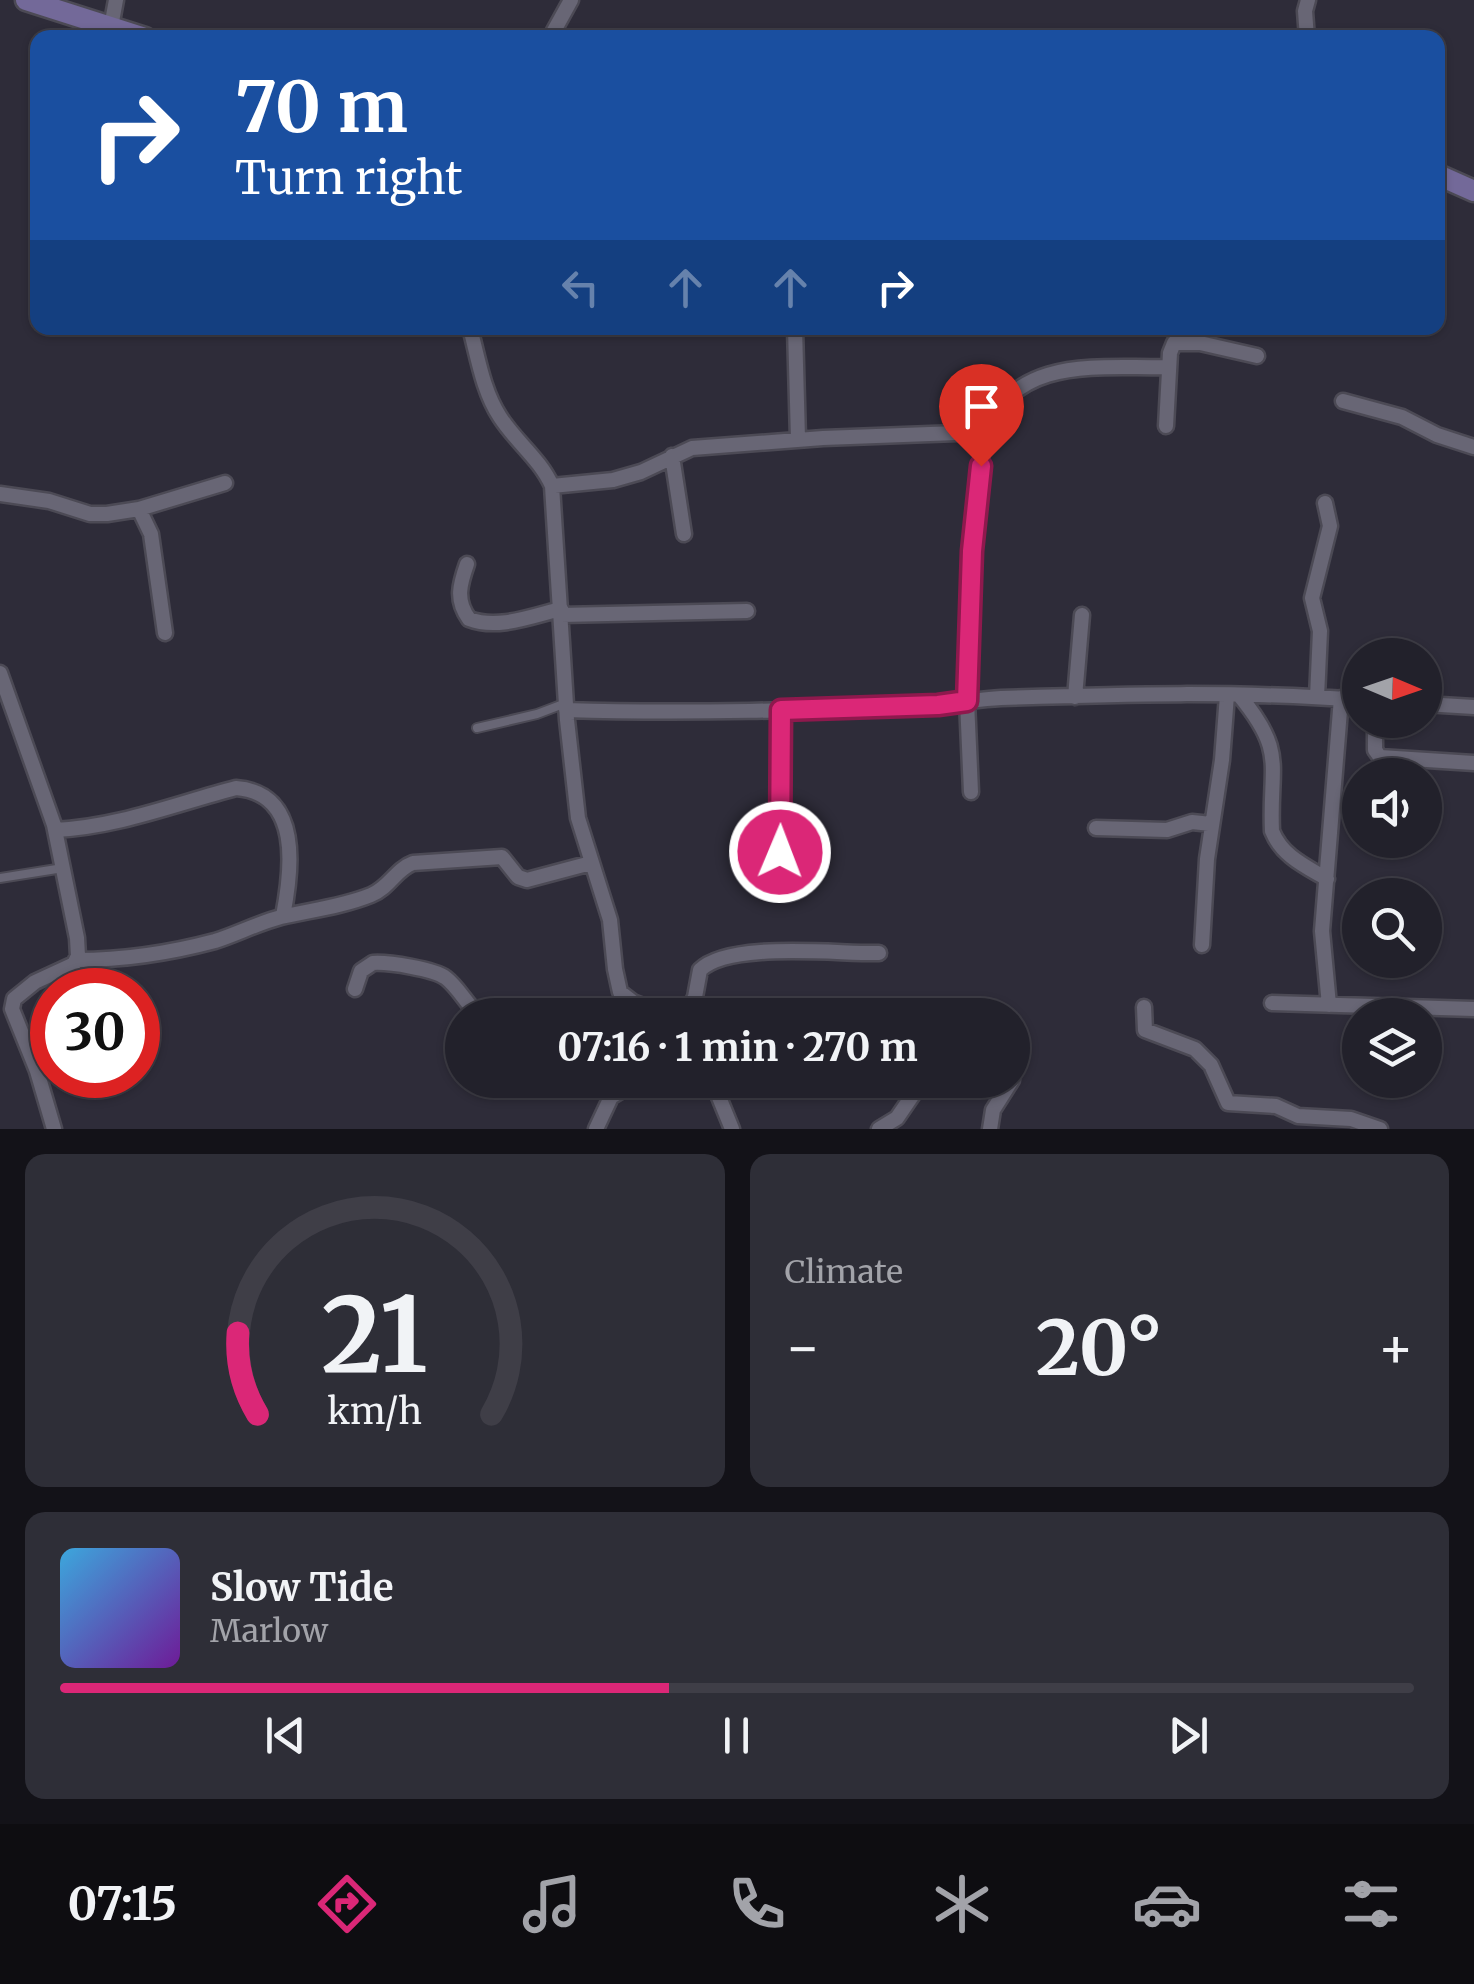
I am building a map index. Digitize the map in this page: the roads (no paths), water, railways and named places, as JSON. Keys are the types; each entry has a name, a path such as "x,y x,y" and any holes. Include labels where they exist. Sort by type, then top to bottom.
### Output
{"main road":[{"path":"26,0 118,30"},
{"path":"1445,178 1474,190"}],"street":[{"path":"111,28 116,0"},
{"path":"554,30 571,0"},
{"path":"1306,30 1308,0"},
{"path":"472,335 484,382 498,414 552,486 566,706 578,818 610,920 617,985 625,998"},
{"path":"795,335 798,439"},
{"path":"1166,426 1174,343 1182,341 1257,356"},
{"path":"971,792 967,701 972,551 984,432 990,418 1018,389 1062,369 1169,367"},
{"path":"1343,401 1402,416 1437,435 1474,447"},
{"path":"552,486 612,480 641,472 692,448 798,439 984,432"},
{"path":"672,456 684,534"},
{"path":"0,494 49,501 90,514 140,509 224,483"},
{"path":"1318,697 1320,631 1312,598 1330,526 1325,503"},
{"path":"140,509 151,534 165,634"},
{"path":"467,564 459,598 469,619 480,623 561,612 747,611"},
{"path":"1074,697 1082,614"},
{"path":"0,673 55,830 78,938 77,960"},
{"path":"1202,945 1211,824 1233,695"},
{"path":"1233,695 1262,725 1272,746 1272,831 1276,842 1291,858 1327,879"},
{"path":"566,706 781,710 1074,697 1341,698 1322,945 1330,1004"},
{"path":"1442,705 1474,706"},
{"path":"780,852 781,710"},
{"path":"1375,738 1375,750 1380,757 1474,763"},
{"path":"55,830 128,820 236,788 250,789 264,796 282,817 292,853 283,916"},
{"path":"1096,828 1166,830 1192,822 1211,824"},
{"path":"54,1129 38,1071 12,1009 14,999 35,982 77,960 152,955 217,940 283,916 334,908 377,893 408,864 454,863 494,856 508,860 518,877 527,880 591,864"},
{"path":"695,998 700,970 712,961 785,951 879,953"},
{"path":"355,988 361,971 373,963 439,974 449,980 462,998"},
{"path":"1272,1003 1474,1009"},
{"path":"1144,1007 1145,1030 1194,1048 1211,1065 1228,1103 1276,1106 1298,1116 1351,1119 1380,1129"},
{"path":"596,1129 611,1098"},
{"path":"719,1098 731,1126 750,1129"},
{"path":"879,1129 896,1118 910,1098"},
{"path":"990,1129 993,1110 1001,1098"}],"lane":[{"path":"477,728 566,706"},
{"path":"0,878 63,868"}]}
